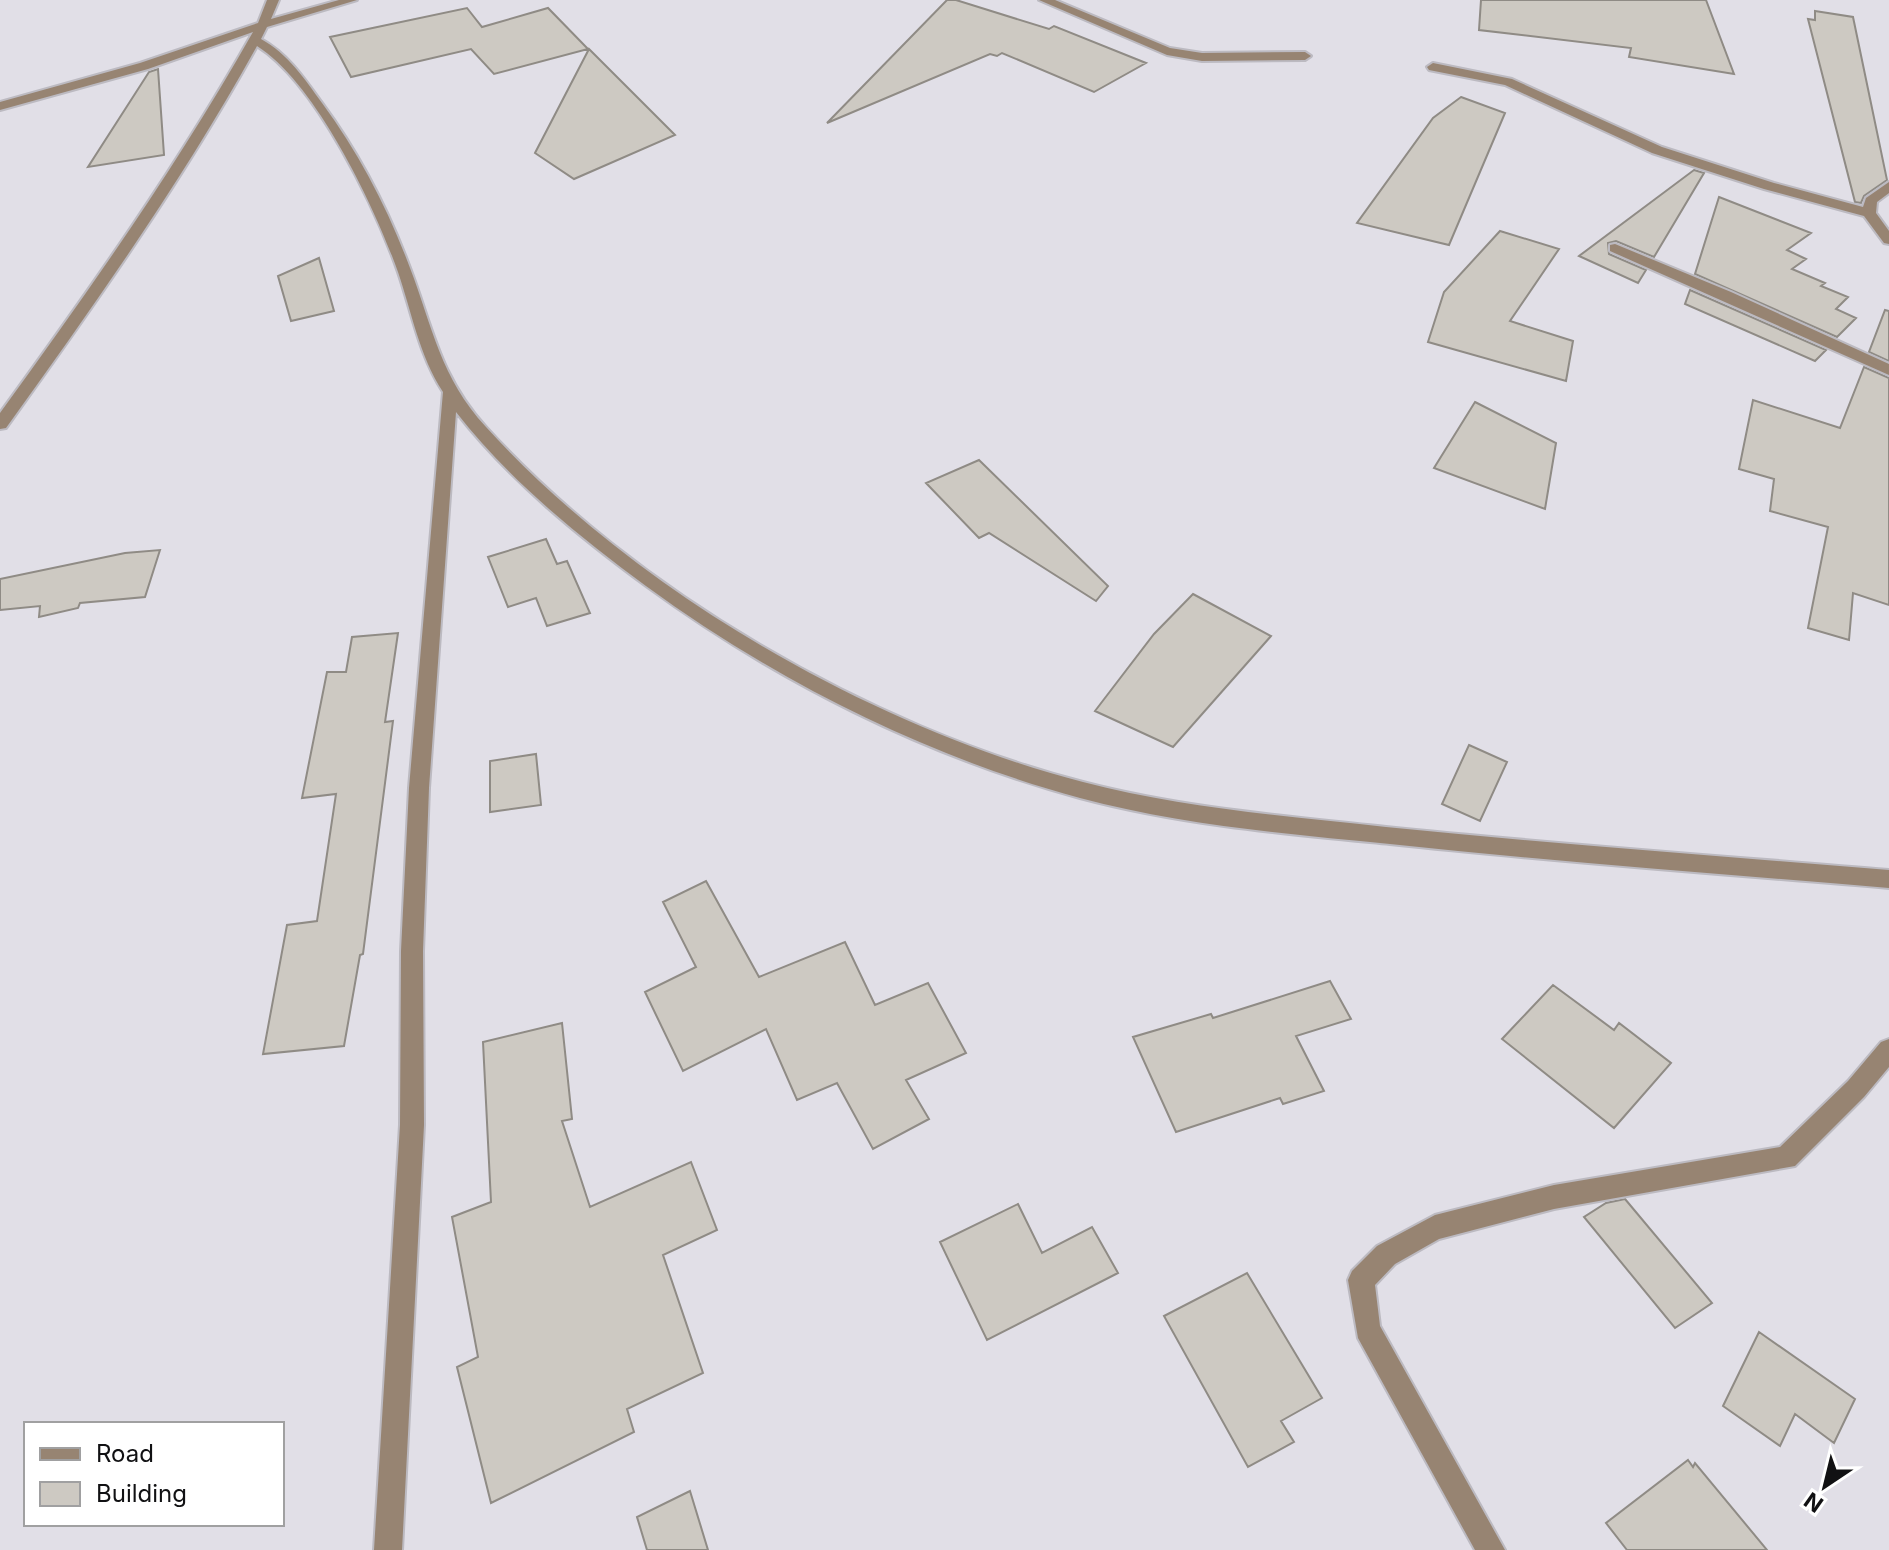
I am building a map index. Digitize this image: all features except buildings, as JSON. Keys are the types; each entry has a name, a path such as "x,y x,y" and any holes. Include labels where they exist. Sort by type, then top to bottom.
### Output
{"street":[{"path":"0,424 111,271 220,102 273,0"},
{"path":"0,106 259,32 351,0"},
{"path":"1045,0 1167,51 1202,57 1305,56"},
{"path":"259,32 292,69 355,159 403,266 429,352 450,393 485,437 555,504 632,567 744,643 819,686 946,744 1077,789 1192,814 1532,851 1889,879"},
{"path":"1433,67 1508,82 1657,150 1769,186 1869,213 1889,240"},
{"path":"1869,213 1871,201 1889,186"},
{"path":"1615,248 1889,370"},
{"path":"388,1550 412,1125 412,951 418,803 450,393"},
{"path":"1491,1550 1367,1329 1361,1280 1386,1255 1435,1228 1554,1197 1786,1158 1856,1089 1889,1050"}]}
